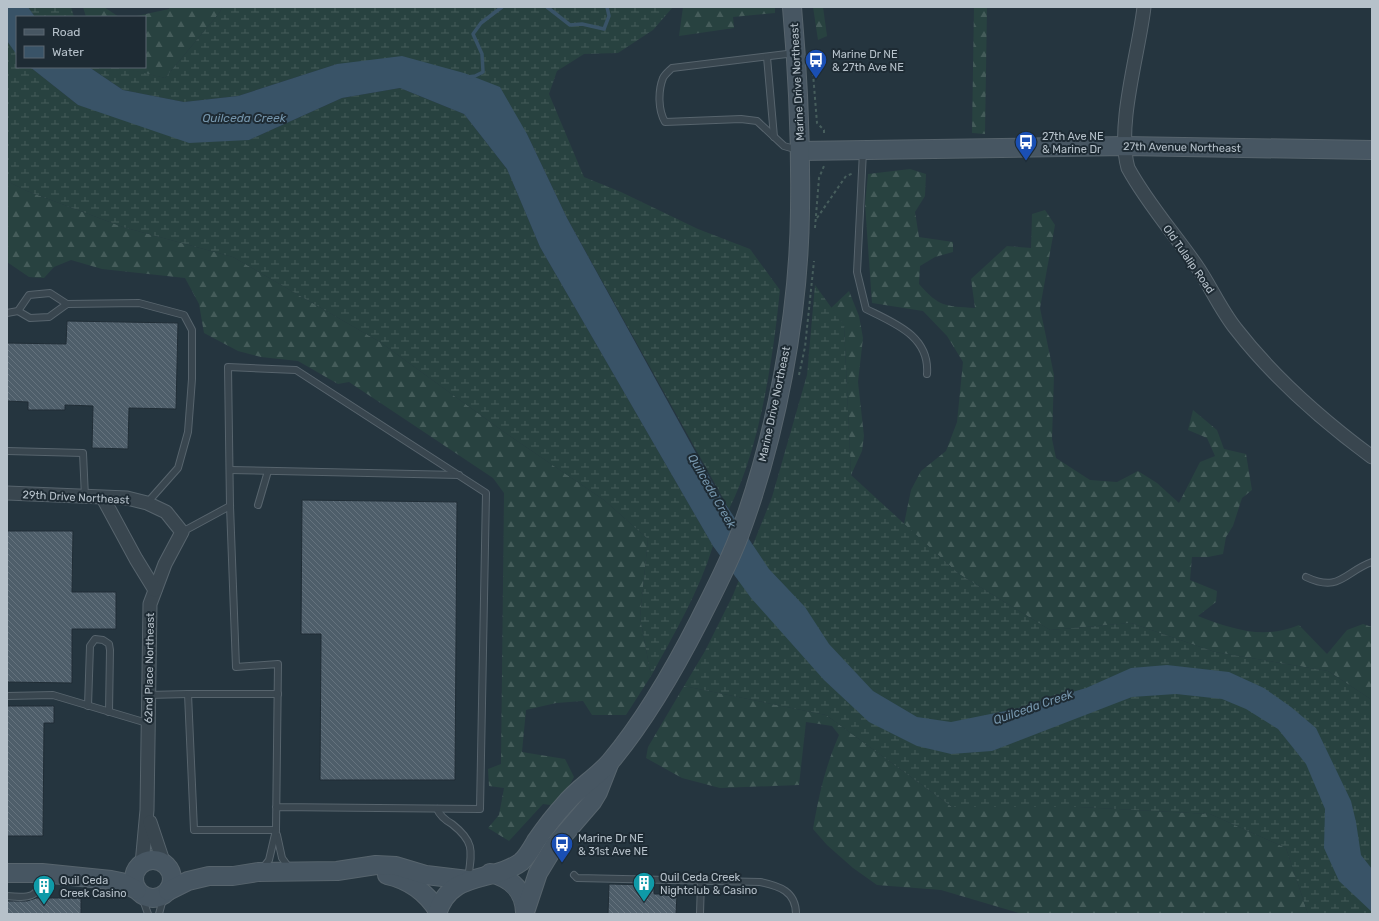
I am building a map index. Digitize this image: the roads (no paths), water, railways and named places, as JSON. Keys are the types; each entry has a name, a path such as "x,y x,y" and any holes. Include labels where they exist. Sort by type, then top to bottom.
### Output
{"street":[{"name":"Marine Drive Northeast","path":"525,913 538,873 555,845 592,802 598,792 609,764 657,696 682,655 738,538 758,481 775,411 786,356 796,274 800,212 800,151 804,55 792,7"},
{"name":"Old Tulalip Road","path":"1144,7 1125,125 1125,157 1134,179 1170,232 1196,265 1235,328 1279,380 1347,439 1372,457"},
{"name":"27th Avenue Northeast","path":"800,151 1125,146 1372,150"},
{"name":"29th Drive Northeast","path":"7,493 127,498 166,512 182,532"},
{"path":"103,498 136,559 155,590"},
{"name":"62nd Place Northeast","path":"141,864 147,810 147,723 150,604 164,564 182,532"},
{"name":"Marine Drive Northeast","path":"468,880 510,868 523,860 566,802 585,783 609,764"},
{"name":"62nd Place Northeast","path":"147,810 154,839 166,866"},
{"path":"42,873 72,867 121,870 152,860 166,866 195,868 221,866 258,872"},
{"path":"139,892 134,877 141,864"},
{"path":"7,873 42,873 121,882 152,899 188,881 200,878 258,872 337,872 359,869 376,864 396,866 426,875 468,880"},
{"path":"166,866 172,880 166,893"},
{"path":"359,869 407,881 418,888 428,898 437,913"},
{"path":"490,874 503,876 516,886 522,895 525,913"},
{"path":"437,913 440,903 449,893 468,880"}],"lane":[{"path":"800,151 784,146 757,121 741,119 665,122 661,116 659,93 664,76 672,68 767,57 804,55"},
{"path":"767,57 774,137"},
{"path":"863,149 857,272 866,309 906,330 921,345 927,366 927,374"},
{"path":"18,311 29,295 50,293 67,304 138,303 184,315 192,330 192,378 188,432 178,468 147,504"},
{"path":"7,313 18,311 30,318 49,317 67,304"},
{"path":"276,807 480,809 486,492 296,370 228,367 230,506 236,667 278,664 278,694 276,807 276,830 282,858 286,866 294,872"},
{"path":"7,451 84,453 86,496"},
{"path":"230,470 459,475"},
{"path":"258,505 268,471"},
{"path":"182,532 230,506"},
{"path":"1306,577 1321,583 1336,582 1344,579 1358,568 1372,562"},
{"path":"88,706 90,646 95,639 103,640 109,644 110,650 109,712"},
{"path":"188,694 194,830 276,830"},
{"path":"148,695 278,694"},
{"path":"7,696 53,695 147,723"},
{"path":"437,809 443,818 464,834 470,843 471,861 468,880"},
{"path":"258,872 269,860 276,830"},
{"path":"7,896 31,896 37,893 40,886 42,873"},
{"path":"574,875 577,878 760,882 778,886 787,892 796,906 796,914"},
{"path":"700,880 700,914"},
{"path":"139,892 148,914"},
{"path":"159,914 166,893"}],"water":[{"path":"7,7 28,7 34,16 16,16 16,54 7,41"},
{"name":"Quilceda Creek","path":"402,56 464,73 500,87 527,134 567,218 718,493 769,569 805,607 829,644 873,691 917,717 951,722 1015,709 1086,688 1131,668 1167,665 1229,672 1264,688 1291,707 1316,728 1351,801 1361,855 1372,869 1372,912 1339,881 1324,848 1325,809 1306,764 1278,729 1246,709 1222,699 1176,694 1132,697 992,751 951,754 917,746 869,722 824,680 751,598 713,546 540,247 507,169 464,114 400,88 342,98 249,140 189,143 78,105 31,68 90,68 123,90 184,102 238,96 337,64"}],"waterway":[{"path":"468,77 475,76 483,72 482,54 473,34 481,23 502,7"},
{"path":"547,7 570,25 582,24 604,29 609,16 607,7"}],"place":[{"name":"Marine Dr NE & 27th Ave NE","path":"816,80"},
{"name":"27th Ave NE & Marine Dr","path":"1026,162"},
{"name":"Marine Dr NE & 31st Ave NE","path":"562,864"},
{"name":"Quil Ceda Creek Nightclub & Casino","path":"644,902"},
{"name":"Quil Ceda Creek Casino","path":"44,906"}]}
